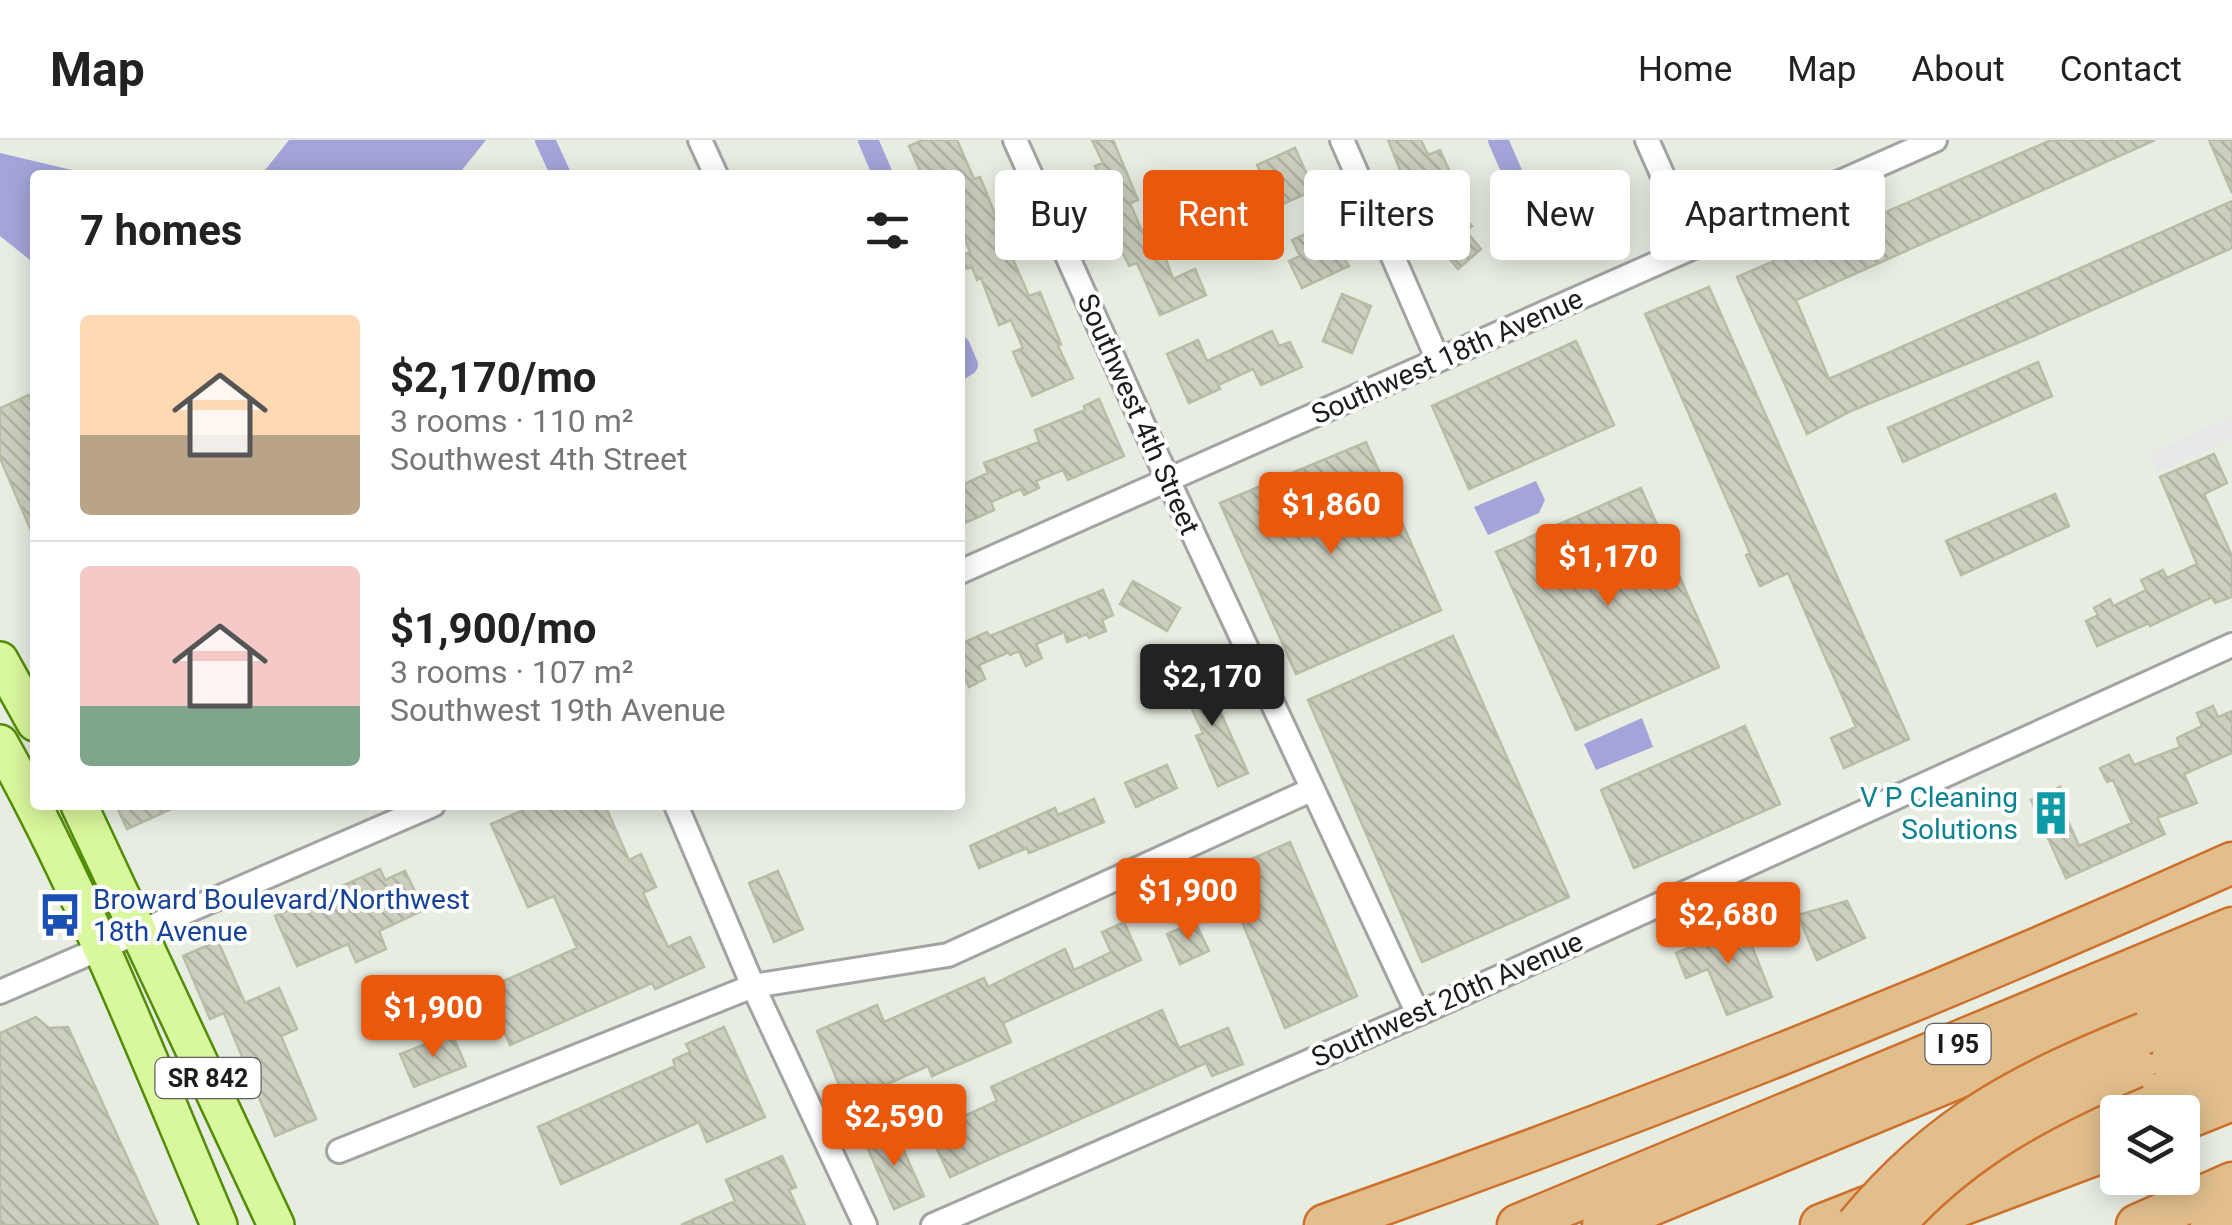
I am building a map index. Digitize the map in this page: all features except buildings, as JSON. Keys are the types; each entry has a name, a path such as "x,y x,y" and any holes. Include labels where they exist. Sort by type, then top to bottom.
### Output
{"highway":[{"path":"1324,1225 1793,1050 2232,863"},
{"name":"I 95","path":"1518,1225 2232,928"},
{"path":"1604,1225 2232,964"},
{"path":"1894,1225 1949,1171 2016,1122 2232,996"},
{"path":"1857,1225 1918,1161 1982,1111 2046,1074 2232,1026"},
{"path":"1820,1225 2232,1066"},
{"path":"2200,1113 2232,1100"},
{"path":"1908,1225 2100,1153"},
{"path":"2136,1225 2232,1183"},
{"path":"2210,1225 2232,1216"}],"main road":[{"path":"0,660 30,714"},
{"name":"SR 842","path":"0,742 30,797"},
{"name":"SR 842","path":"36,810 102,948 219,1225"},
{"name":"SR 842","path":"81,810 276,1225"}],"street":[{"path":"700,140 714,170"},
{"name":"Southwest 4th Street","path":"1015,140 1168,480 1418,1014"},
{"path":"1342,140 1438,360"},
{"path":"1647,140 1660,170"},
{"name":"Southwest 18th Avenue","path":"1867,170 1935,140"},
{"name":"Southwest 18th Avenue","path":"965,570 1663,260"},
{"name":"Southwest 20th Avenue","path":"933,1225 1418,1014 2232,645"},
{"path":"338,1151 753,986 948,955 1311,790"},
{"path":"0,992 421,810"},
{"path":"678,810 753,986 865,1225"}],"shaded area":[{"path":"2232,417 2232,440 2157,472 2149,453"}],"water":[{"path":"289,140 486,140 462,170 265,170"},
{"path":"0,153 72,170 30,170 30,260 0,236"},
{"path":"1536,481 1545,500 1539,513 1488,535 1474,507"},
{"path":"1642,718 1653,747 1596,770 1584,744"}],"waterway":[{"path":"545,140 559,170"},
{"path":"868,140 881,170"},
{"path":"1498,140 1511,170"},
{"path":"965,358 965,367"}],"place":[{"name":"V P Cleaning Solutions","path":"2051,813"},
{"name":"Broward Boulevard/Northwest 18th Avenue","path":"60,915"}]}
